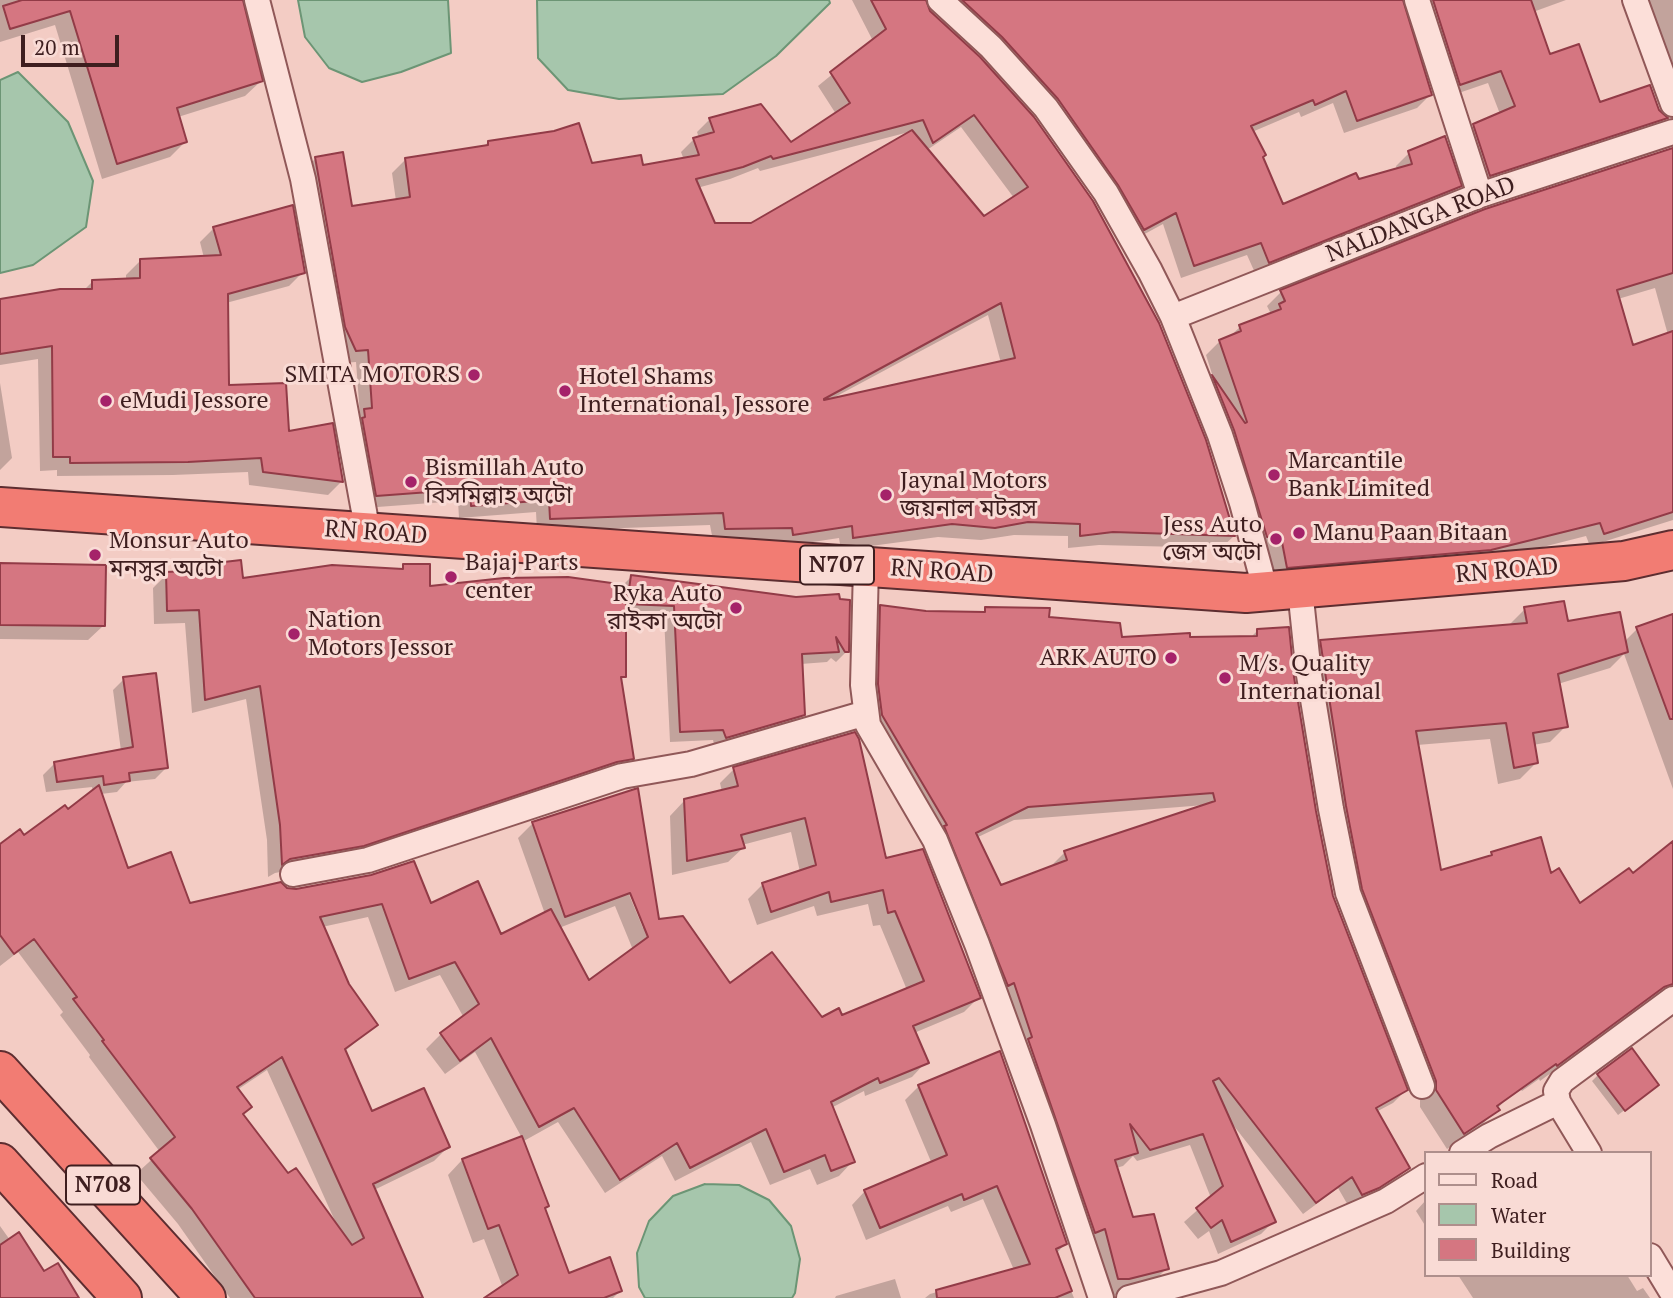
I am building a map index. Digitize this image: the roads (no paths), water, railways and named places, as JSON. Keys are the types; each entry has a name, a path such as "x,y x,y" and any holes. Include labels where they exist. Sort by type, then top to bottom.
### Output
{"highway":[{"name":"RN ROAD","path":"0,507 1246,593 1624,561 1673,550"},
{"name":"N708","path":"0,1072 206,1298"},
{"name":"N708","path":"0,1163 122,1298"}],"street":[{"path":"257,0 303,179 368,533"},
{"path":"940,0 991,47 1046,108 1106,193 1173,317 1220,435 1242,503 1283,590 1309,675 1348,893 1422,1086"},
{"path":"1417,0 1479,195"},
{"path":"1635,0 1673,104"},
{"name":"NALDANGA ROAD","path":"1173,317 1479,195 1673,132"},
{"path":"866,567 863,685 868,725 935,840 977,944 1101,1298"},
{"path":"293,874 368,860 622,776 691,764 866,713"},
{"path":"1588,1151 1558,1102 1556,1091 1562,1081 1673,999"},
{"path":"1465,1151 1489,1136 1558,1102"},
{"path":"1129,1298 1221,1273 1385,1201 1424,1176"},
{"path":"1652,1259 1673,1294"}],"water":[{"path":"298,0 448,0 451,53 401,72 362,82 329,68 305,37"},
{"path":"537,0 829,0 830,3 776,56 723,94 619,99 568,90 538,58"},
{"path":"18,72 68,122 93,181 86,227 33,265 0,273 0,80"},
{"path":"705,1184 739,1185 769,1200 791,1226 800,1259 792,1298 645,1298 639,1287 637,1253 649,1221 673,1196"}],"place":[{"name":"SMITA MOTORS","path":"474,375"},
{"name":"Hotel Shams International, Jessore","path":"565,391"},
{"name":"eMudi Jessore","path":"106,401"},
{"name":"Marcantile Bank Limited","path":"1274,475"},
{"name":"Bismillah Auto বিসমিল্লাহ অটো","path":"411,482"},
{"name":"Jaynal Motors জয়নাল মটরস","path":"886,495"},
{"name":"Manu Paan Bitaan","path":"1299,533"},
{"name":"Jess Auto জেস অটো","path":"1276,539"},
{"name":"Monsur Auto মনসুর অটো","path":"95,555"},
{"name":"Bajaj Parts center","path":"451,577"},
{"name":"Ryka Auto রাইকা অটো","path":"736,608"},
{"name":"Nation Motors Jessor","path":"294,634"},
{"name":"ARK AUTO","path":"1171,658"},
{"name":"M/s. Quality International","path":"1225,678"}]}
